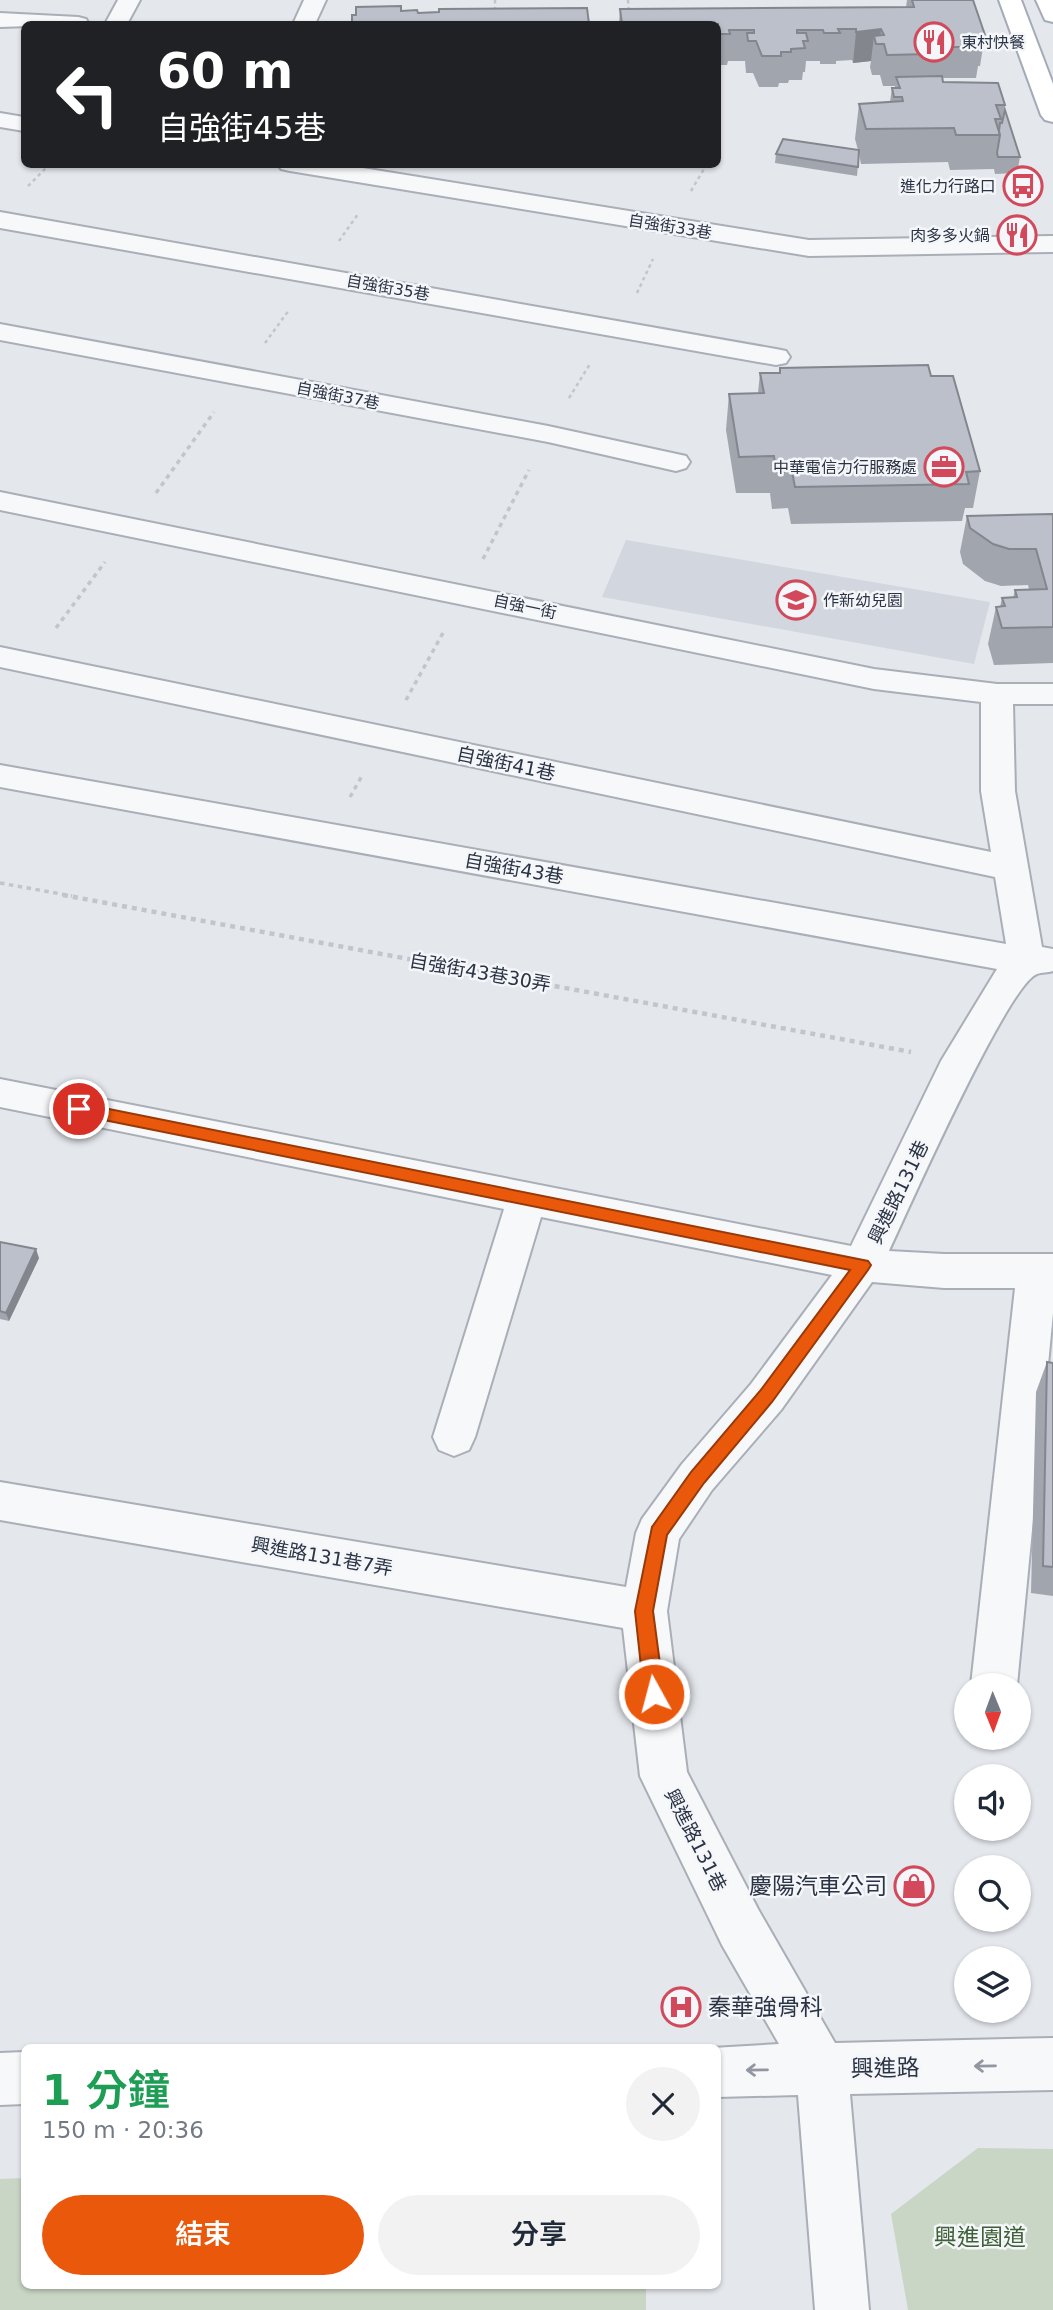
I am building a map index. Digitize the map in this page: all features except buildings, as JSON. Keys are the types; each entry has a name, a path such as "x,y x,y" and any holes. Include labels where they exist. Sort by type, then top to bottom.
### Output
{"main road":[{"path":"1010,0 1053,115"},
{"path":"1047,0 1053,15"}],"street":[{"path":"118,21 128,0"},
{"path":"305,21 315,0"},
{"path":"0,19 31,21"},
{"path":"0,120 21,124"},
{"name":"自強街33巷","path":"315,168 809,248 1053,244"},
{"name":"自強街35巷","path":"0,220 776,357"},
{"name":"自強街37巷","path":"0,332 548,435 676,462"},
{"name":"自強一街","path":"0,500 874,679 997,694 1053,694"},
{"name":"自強街41巷","path":"15,660 1012,868"},
{"path":"997,694 998,792 1012,868 1040,960"},
{"name":"自強街43巷","path":"0,776 1040,960"},
{"name":"興進路131巷","path":"822,2070 740,1927 664,1776 644,1611 659,1533 697,1478 766,1396 862,1265 960,1061 1010,978 1040,960"},
{"path":"0,1093 862,1265 944,1271 1045,1271 995,1673"},
{"path":"454,1437 527,1199"},
{"name":"興進路131巷7弄","path":"0,1501 644,1611"},
{"name":"興進路","path":"721,2071 1053,2064"},
{"path":"822,2070 842,2310"},
{"path":"0,2079 21,2078"}],"path":[{"path":"495,0 495,10"},
{"path":"628,0 629,16"},
{"path":"328,834 465,594 548,435 611,328 631,305 669,226 705,168"},
{"path":"15,660 130,528 383,179"},
{"name":"自強街43巷30弄","path":"0,883 960,1061"}],"shaded area":[{"name":"作新幼兒園","path":"626,540 990,602 974,664 602,597"}],"green space":[{"name":"興進園道","path":"978,2148 1053,2149 1053,2310 908,2310 891,2214"},
{"path":"21,2178 21,2289 646,2289 646,2310 0,2310 0,2179"}],"place":[{"name":"東村快餐","path":"934,42"},
{"name":"進化力行路口","path":"1023,186"},
{"name":"肉多多火鍋","path":"1017,235"},
{"name":"中華電信力行服務處","path":"944,467"},
{"name":"作新幼兒園","path":"796,600"},
{"name":"慶陽汽車公司","path":"914,1886"},
{"name":"秦華強骨科","path":"681,2007"}],"route":[{"path":"79,1109 862,1265 766,1396 697,1478 659,1533 644,1611 654,1694"}]}
